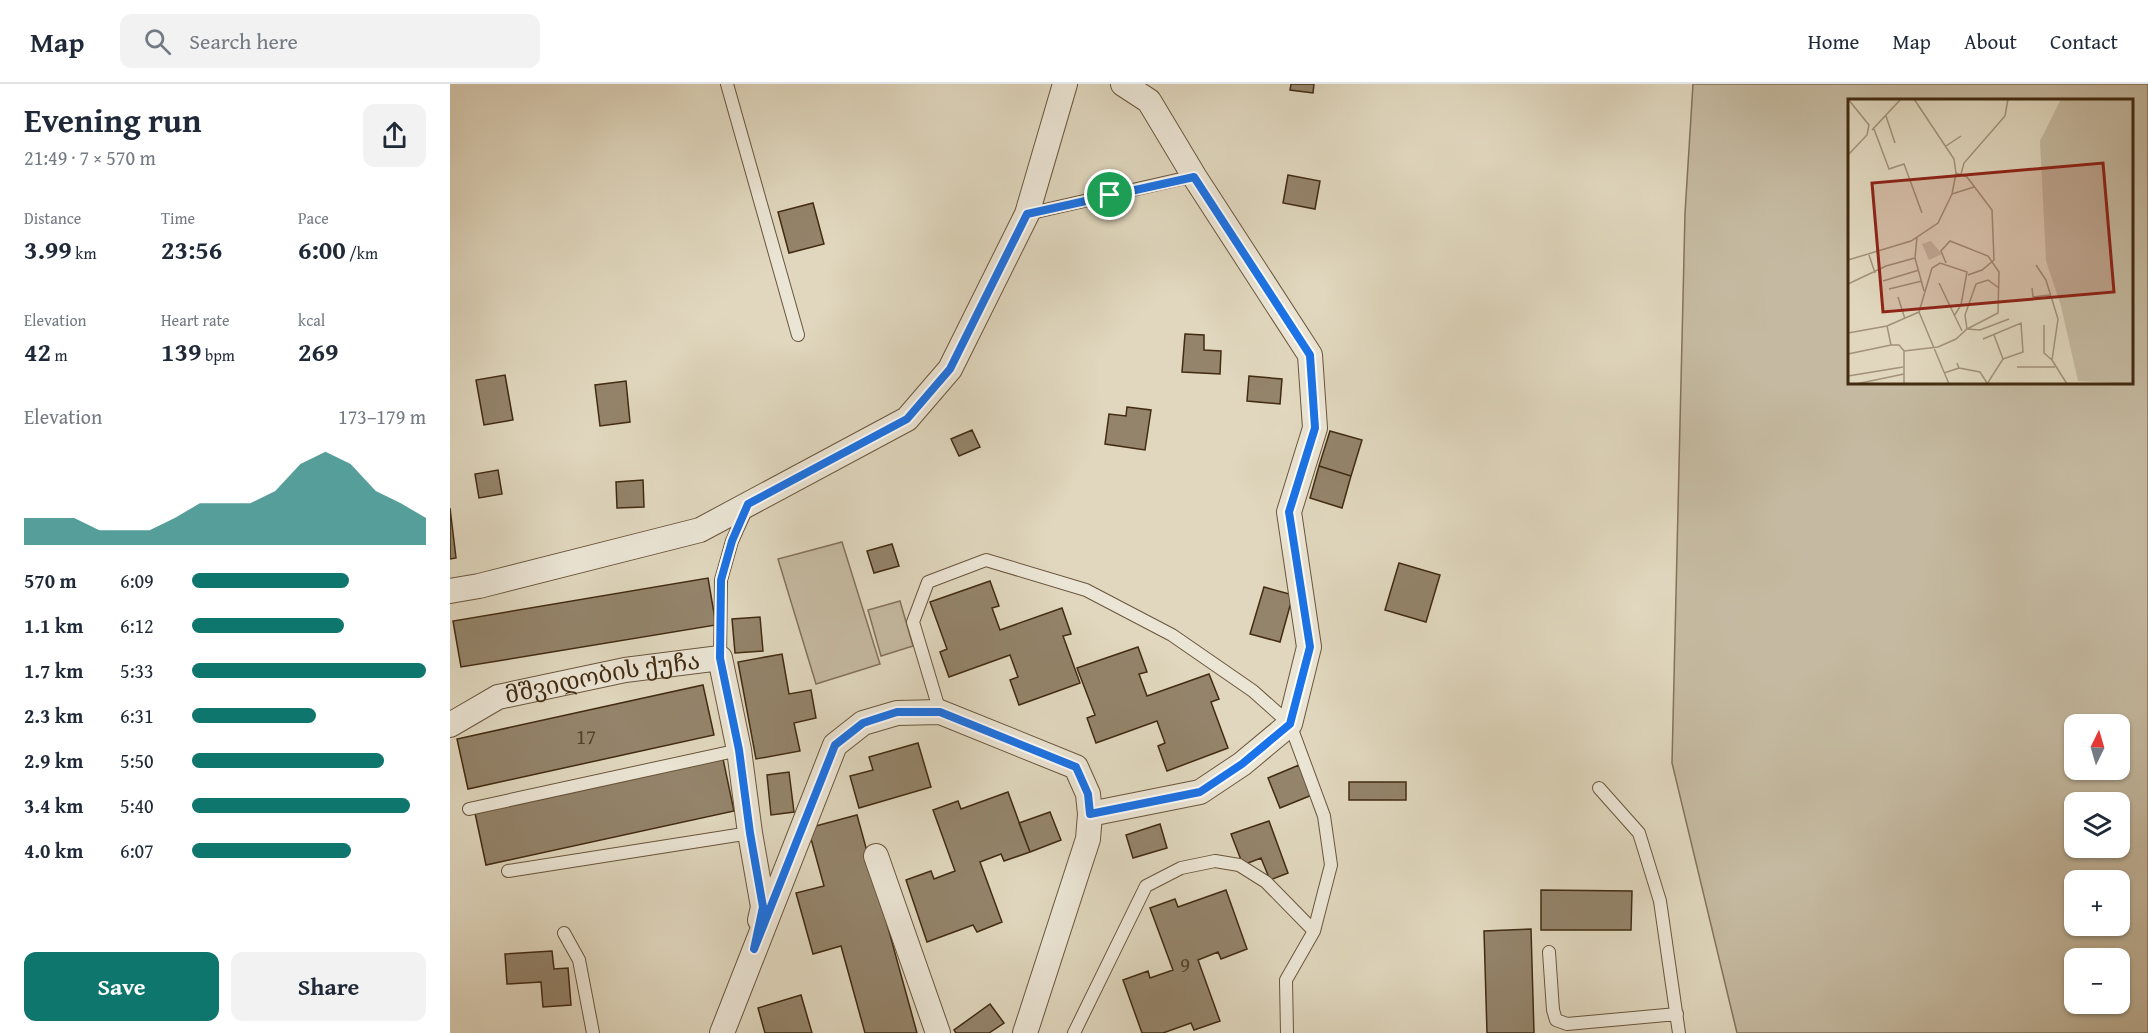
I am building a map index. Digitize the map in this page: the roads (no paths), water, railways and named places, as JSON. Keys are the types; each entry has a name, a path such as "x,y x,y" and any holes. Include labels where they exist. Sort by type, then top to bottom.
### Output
{"street":[{"path":"450,591 479,586 700,530 907,419 950,369 1027,214 1065,84"},
{"path":"1090,814 1200,792 1242,764 1290,724 1310,647 1289,512 1315,428 1310,355 1194,177 1149,101 1123,84"},
{"name":"მშვიდობის ქუჩა","path":"450,724 498,697 625,670 720,658 739,750 763,907 754,949"},
{"path":"722,1033 835,745 863,723 897,712 940,712 1076,767 1088,794 1090,814 1088,839 1025,1033"},
{"path":"876,856 938,1033"}],"lane":[{"path":"727,84 798,335"},
{"path":"1027,214 1194,177"},
{"path":"720,658 721,580 732,541 748,504"},
{"path":"940,712 913,622 928,582 986,560 1086,590 1172,635 1253,691 1290,724 1324,816 1331,865 1314,931 1286,980 1287,1033"},
{"path":"469,809 739,750"},
{"path":"1599,788 1639,833 1660,901 1679,1033"},
{"path":"508,871 750,833"},
{"path":"1074,1033 1146,886 1181,868 1215,861 1239,865 1266,882 1314,931"},
{"path":"564,933 579,960 593,1033"},
{"path":"1549,952 1553,1010 1556,1020 1567,1024 1677,1014"}]}
